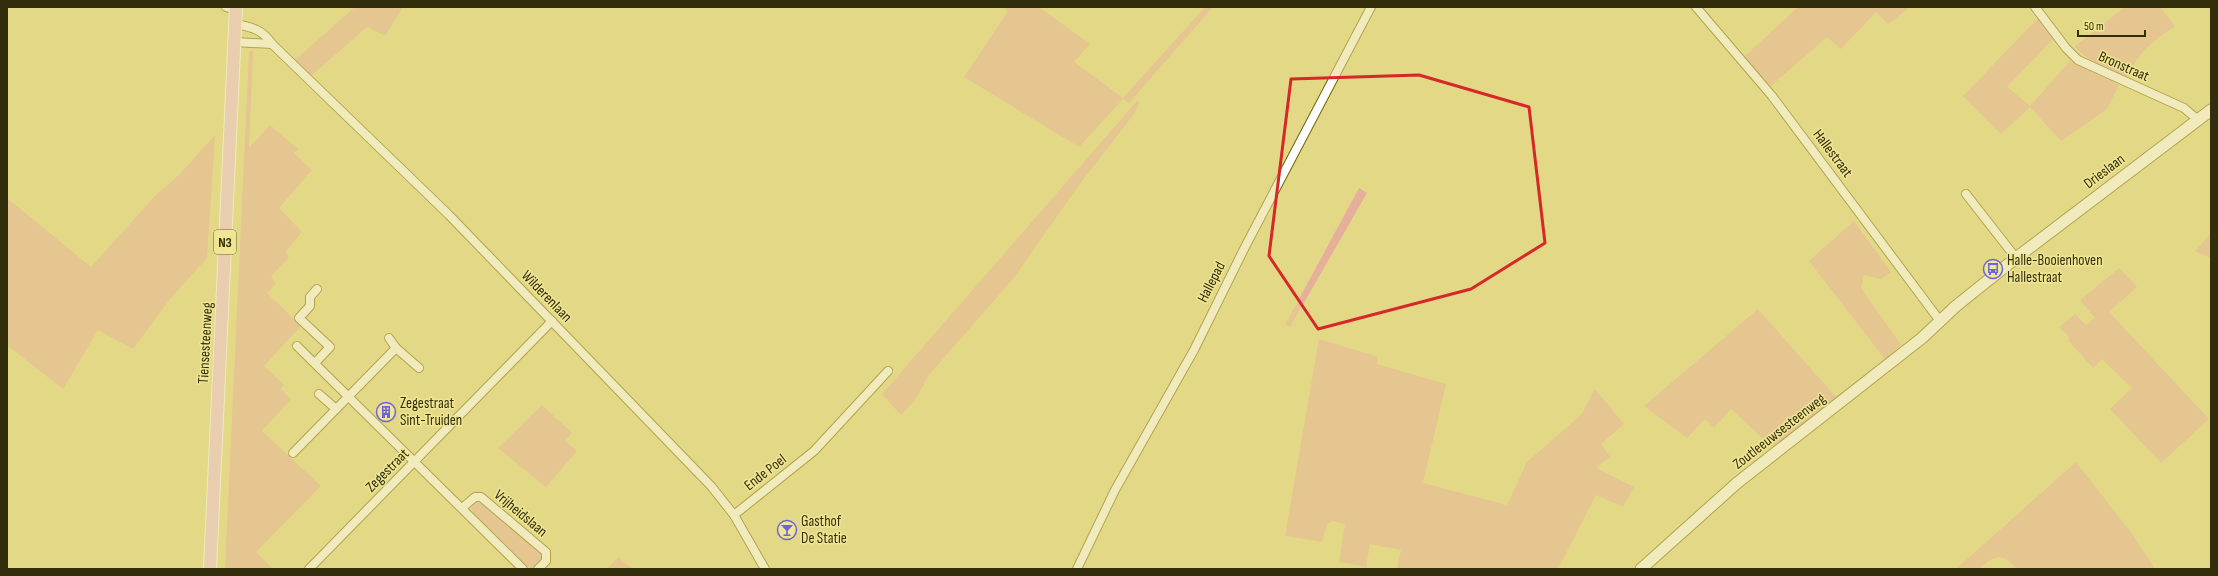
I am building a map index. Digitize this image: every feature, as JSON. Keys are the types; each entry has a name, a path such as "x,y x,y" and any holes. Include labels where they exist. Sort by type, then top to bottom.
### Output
{"main road":[{"name":"N3","path":"233,8 236,24 235,42"},
{"name":"Tiensesteenweg","path":"210,569 235,42"}],"street":[{"name":"Hallepad","path":"1077,569 1115,490 1194,350 1245,247 1371,7"},
{"name":"Hallestraat","path":"1696,7 1772,96 1940,321"},
{"name":"Bronstraat","path":"2035,7 2066,48 2078,60 2184,108 2197,119"},
{"name":"Wilderenlaan","path":"236,24 252,27 266,34 272,44 288,60 450,215 711,486 734,515 765,569"},
{"path":"235,42 272,44"},
{"name":"Drieslaan","path":"1940,321 2016,258 2197,119 2211,110"},
{"path":"1966,194 2016,258"},
{"path":"315,364 330,348 298,318 310,306 310,297 317,289"},
{"name":"Zoutleeuwsesteenweg","path":"1641,569 1737,483 1922,338 1940,321"},
{"name":"Zegestraat","path":"309,569 552,322"},
{"path":"389,338 396,348 419,368"},
{"path":"298,346 523,569"},
{"path":"293,453 396,348"},
{"name":"Ende Poel","path":"734,515 814,451 888,370"},
{"path":"319,394 336,409"},
{"name":"Vrijheidslaan","path":"462,508 475,496 481,497 546,552 548,556 546,561 538,569"}],"highlighted area":[{"path":"1419,75 1529,107 1545,243 1471,289 1318,329 1269,256 1291,79"}],"shaded area":[{"path":"355,7 403,7 385,36 367,27 311,76 295,60"},
{"path":"1003,7 1039,7 1090,44 1074,62 1123,98 1205,7 1213,7 1129,103 1123,99 1079,147 964,77 1008,11"},
{"path":"1798,7 1910,7 1888,24 1876,12 1841,49 1827,37 1772,85 1768,84 1744,57"},
{"path":"2125,7 2160,7 2175,26 2146,48 2126,78 2091,61 2074,47"},
{"path":"2038,18 2054,38 2007,87 2030,106 2070,61 2119,85 2107,109 2061,141 2030,107 2001,134 1963,96"},
{"path":"253,50 249,148 270,125 298,149 294,153 312,170 279,208 302,232 285,252 289,257 271,276 276,284 267,293 301,326 264,366 284,385 281,389 291,399 262,431 321,486 256,552 273,569 225,569 249,52"},
{"path":"1137,101 1140,102 1134,114 1079,185 1013,279 928,376 916,399 901,415 882,394"},
{"path":"215,135 207,258 170,299 133,349 98,330 63,389 7,345 7,198 91,267 155,196 179,175"},
{"path":"1359,188 1367,193 1290,327 1285,325"},
{"path":"1854,221 1891,272 1881,279 1864,275 1861,288 1901,345 1885,359 1809,261"},
{"path":"2211,233 2211,258 2195,251"},
{"path":"2119,268 2137,287 2109,312 2209,419 2161,463 2110,409 2132,388 2102,359 2093,368 2068,340 2070,338 2059,327 2075,314 2086,325 2095,318 2080,300"},
{"path":"1758,309 1836,397 1772,447 1731,409 1714,428 1705,419 1687,438 1644,406"},
{"path":"1319,339 1378,357 1377,364 1446,384 1423,483 1507,505 1527,462 1582,414 1595,389 1624,424 1601,444 1610,457 1596,468 1634,487 1623,507 1596,495 1558,569 1397,569 1401,550 1370,544 1366,567 1339,562 1345,524 1333,521 1327,524 1322,542 1285,536"},
{"path":"542,405 572,433 565,441 577,451 546,487 498,448"},
{"path":"2076,462 2133,535 2155,569 2017,569 2007,560 1998,557 1984,564 1979,569 1956,569"},
{"path":"475,502 483,504 542,553 543,560 537,567 533,569 525,565 474,515 471,508"},
{"path":"618,557 633,569 607,569"}],"place":[{"name":"Halle-Booienhoven Hallestraat","path":"1993,269"},
{"name":"Zegestraat Sint-Truiden","path":"386,412"},
{"name":"Gasthof De Statie","path":"787,530"}]}
